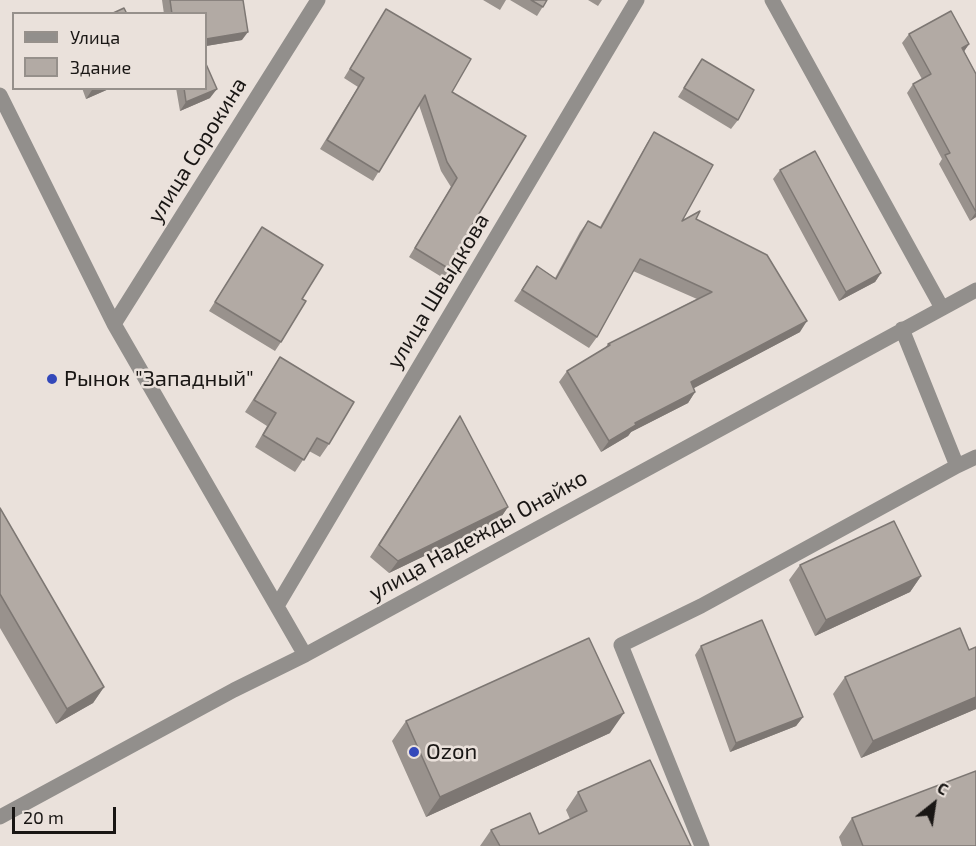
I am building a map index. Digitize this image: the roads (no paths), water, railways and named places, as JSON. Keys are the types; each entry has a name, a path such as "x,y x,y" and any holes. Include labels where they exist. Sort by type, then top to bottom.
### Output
{"street":[{"name":"улица Сорокина","path":"114,324 318,0"},
{"name":"улица Швыдкова","path":"277,606 637,0"},
{"path":"772,0 942,308"},
{"path":"0,95 114,324 305,655"},
{"name":"улица Надежды Онайко","path":"0,817 234,690 305,655 976,290"},
{"path":"902,329 957,466"},
{"path":"702,846 621,645 701,606 976,457"}],"place":[{"name":"Рынок \"Западный\"","path":"52,379"},
{"name":"Ozon","path":"414,752"}]}
